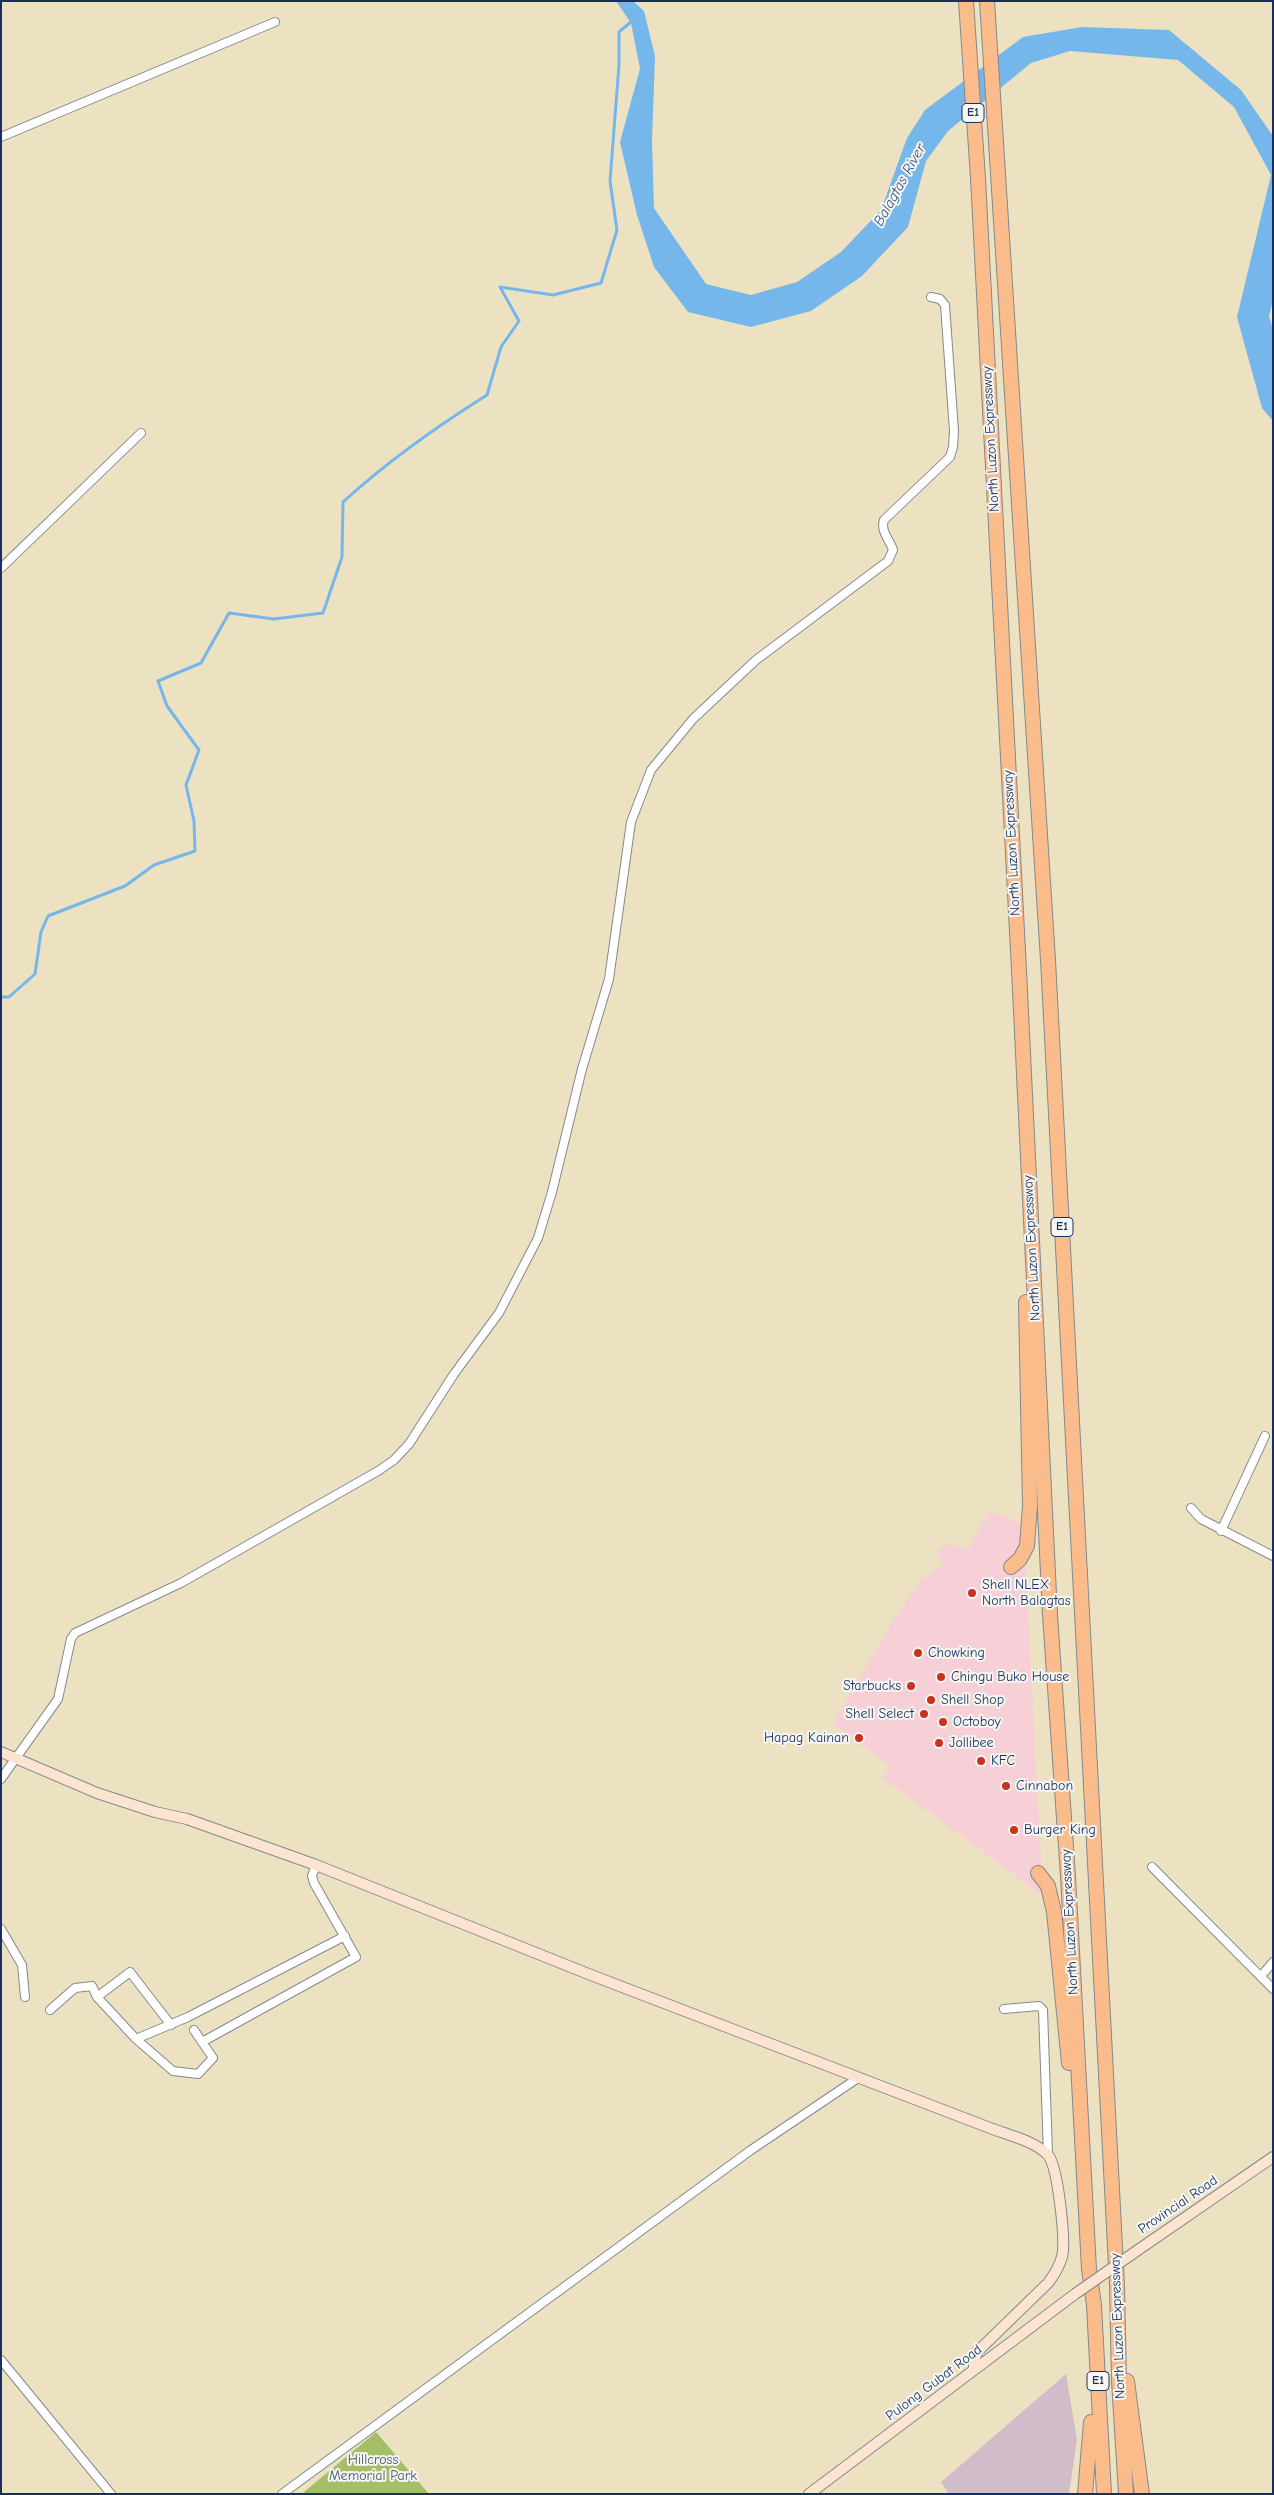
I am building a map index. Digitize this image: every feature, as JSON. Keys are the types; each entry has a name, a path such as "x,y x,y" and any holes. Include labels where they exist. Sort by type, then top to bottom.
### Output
{"highway":[{"name":"North Luzon Expressway","path":"966,1 978,178 1050,1615 1068,1876 1084,2190 1089,2269 1094,2305 1104,2494"},
{"name":"North Luzon Expressway","path":"987,1 1048,960 1117,2286 1119,2381 1126,2494"},
{"path":"1011,1567 1020,1559 1027,1546 1029,1529 1026,1319 1032,1246"},
{"path":"1038,1873 1048,1886 1058,1935 1064,2019 1084,2190"},
{"name":"E1","path":"1085,2494 1092,2439 1089,2269"},
{"name":"E1","path":"1117,2286 1142,2494"}],"street":[{"path":"1,137 275,22"},
{"path":"1,1779 14,1758 58,1700 71,1639 75,1633 181,1582 378,1472 394,1460 409,1444 454,1374 498,1312 538,1238 552,1192 582,1069 609,979 631,822 651,770 693,720 756,660 888,561 893,550 882,526 884,520 950,457 954,431 945,305 940,299 931,297"},
{"path":"1,568 140,432"},
{"path":"1221,1531 1265,1436"},
{"path":"1191,1508 1201,1520 1273,1556"},
{"path":"1,1752 97,1793 155,1812 187,1818 316,1865 591,1976 1036,2146 1048,2154"},
{"path":"202,2042 356,1957 314,1883 312,1876 316,1865"},
{"path":"1152,1867 1273,1989"},
{"path":"1,1929 22,1965 25,1996"},
{"path":"136,2039 172,2025 345,1936"},
{"path":"1261,1976 1273,1962"},
{"path":"97,1996 130,1972 172,2025"},
{"path":"50,2010 75,1988 92,1986 97,1996 136,2039 173,2071 198,2074 213,2058 194,2030"},
{"path":"974,2370 974,2360 978,2351 1048,2283 1057,2271 1063,2255 1063,2224 1054,2170 1048,2154 1043,2010 1039,2006 1004,2009"},
{"path":"282,2494 751,2150 858,2078"},
{"name":"Provincial Road","path":"1075,2294 1273,2157"},
{"name":"Pulong Gubat Road","path":"809,2494 1075,2294"},
{"path":"1,2360 111,2494"}],"shaded area":[{"name":"Shell NLEX North Balagtas","path":"989,1511 1023,1524 1043,1896 882,1777 891,1767 833,1724 894,1619 919,1581 944,1564 936,1552 948,1544 969,1549"},
{"path":"1066,2374 1077,2440 1069,2494 949,2494 941,2482"}],"green space":[{"name":"Hillcross Memorial Park","path":"376,2432 429,2494 305,2494 304,2492"}],"water":[{"name":"Balagtas River","path":"616,1 633,1 644,11 655,56 652,142 654,208 706,284 751,295 797,282 841,252 881,210 907,138 925,110 1023,37 1082,27 1169,30 1241,90 1273,136 1273,300 1269,316 1273,330 1273,421 1262,408 1237,317 1271,175 1234,107 1178,60 1070,51 1031,63 948,131 926,161 908,227 862,276 811,311 751,327 688,312 654,267 637,215 620,142 640,69 631,23"}],"waterway":[{"path":"1,997 9,997 35,974 41,932 48,916 125,886 154,865 195,851 194,821 186,785 199,750 167,706 158,681 201,663 229,613 274,619 323,613 342,557 343,502 412,446 487,395 501,347 519,321 500,287 553,295 601,283 617,230 610,181 619,65 619,32 632,21"}],"place":[{"name":"Shell NLEX North Balagtas","path":"972,1593"},
{"name":"Chowking","path":"918,1653"},
{"name":"Chingu Buko House","path":"941,1677"},
{"name":"Starbucks","path":"911,1686"},
{"name":"Shell Shop","path":"931,1700"},
{"name":"Shell Select","path":"924,1714"},
{"name":"Octoboy","path":"943,1722"},
{"name":"Hapag Kainan","path":"859,1738"},
{"name":"Jollibee","path":"939,1743"},
{"name":"KFC","path":"981,1761"},
{"name":"Cinnabon","path":"1006,1786"},
{"name":"Burger King","path":"1014,1830"}]}
